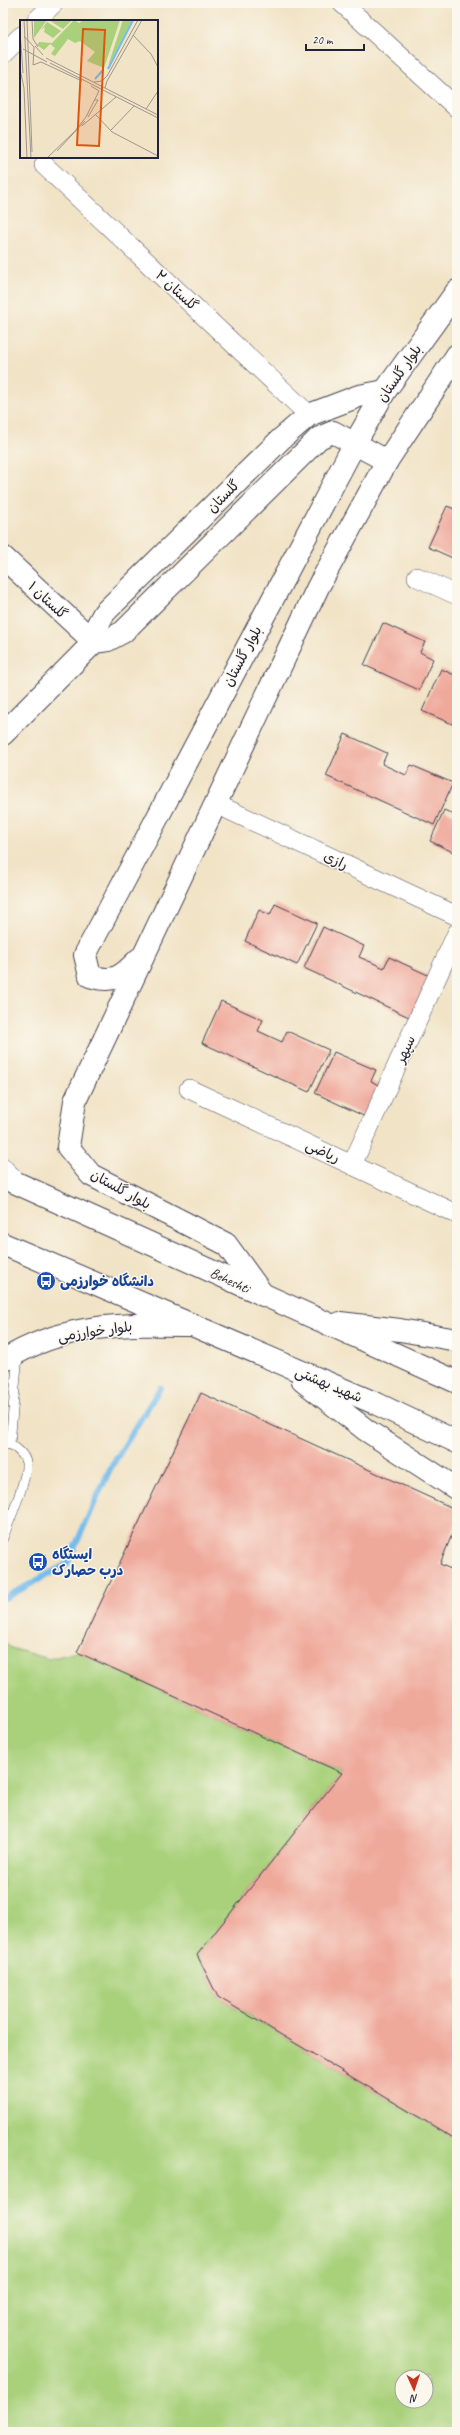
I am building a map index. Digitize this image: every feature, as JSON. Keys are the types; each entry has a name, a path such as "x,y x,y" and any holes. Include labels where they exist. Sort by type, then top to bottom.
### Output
{"street":[{"path":"37,20 54,3"},
{"path":"342,3 457,108"},
{"path":"3,54 20,37"},
{"name":"گلستان ۲","path":"44,165 309,415"},
{"name":"بلوار گلستان","path":"145,953 122,976 104,980 90,976 85,955 355,443 385,391 457,291"},
{"name":"بلوار گلستان","path":"263,1295 226,1244 91,1175 68,1147 75,1101 318,587 387,461 457,355"},
{"name":"گلستان","path":"385,391 359,396 309,415 281,439 104,613 97,626 94,642 108,640 123,632 319,438 333,432 387,461"},
{"name":"گلستان ۱","path":"3,557 94,642"},
{"path":"417,577 457,595"},
{"path":"3,734 94,642"},
{"name":"رازی","path":"216,804 457,916"},
{"name":"سپهر","path":"352,1165 457,933"},
{"name":"ریاضی","path":"189,1089 457,1214"},
{"name":"Beheshti","path":"3,1177 457,1382"},
{"path":"3,1244 280,1363 366,1430 457,1489"},
{"path":"319,1320 400,1330 457,1340"},
{"name":"بلوار خوارزمی","path":"11,1356 54,1336 100,1327 127,1324 193,1325"},
{"name":"شهید بهشتی","path":"280,1363 377,1404 457,1442"}],"lane":[{"path":"3,1161 30,1188"},
{"path":"3,1538 22,1482 26,1462 21,1452 7,1444 11,1356"}],"green space":[{"path":"3,1640 11,1648 49,1659 77,1652 342,1773 197,1955 218,1997 457,2140 457,2432 3,2432"}],"building":[{"path":"447,506 457,510 457,560 428,547"},
{"path":"383,623 425,642 420,652 433,659 419,690 364,665"},
{"path":"441,669 457,676 457,726 422,711"},
{"path":"345,734 387,753 382,764 406,775 411,765 453,783 434,825 326,776"},
{"path":"444,810 455,815 457,812 457,854 430,841"},
{"path":"275,904 317,923 297,965 245,941 259,910 270,915"},
{"path":"323,927 364,946 359,957 384,968 389,957 430,976 411,1018 304,968"},
{"path":"221,1001 263,1020 258,1031 282,1042 287,1031 329,1050 309,1092 202,1043"},
{"path":"334,1052 376,1070 371,1081 384,1088 370,1119 315,1093"},
{"path":"201,1393 457,1510 457,1522 440,1564 457,1572 457,2140 218,1997 197,1955 342,1773 77,1652"}],"waterway":[{"path":"5,1598 67,1564 110,1469 160,1388"}],"place":[{"name":"دانشگاه خوارزمی","path":"46,1281"},
{"name":"ایستگاه درب حصارک","path":"38,1562"}]}
